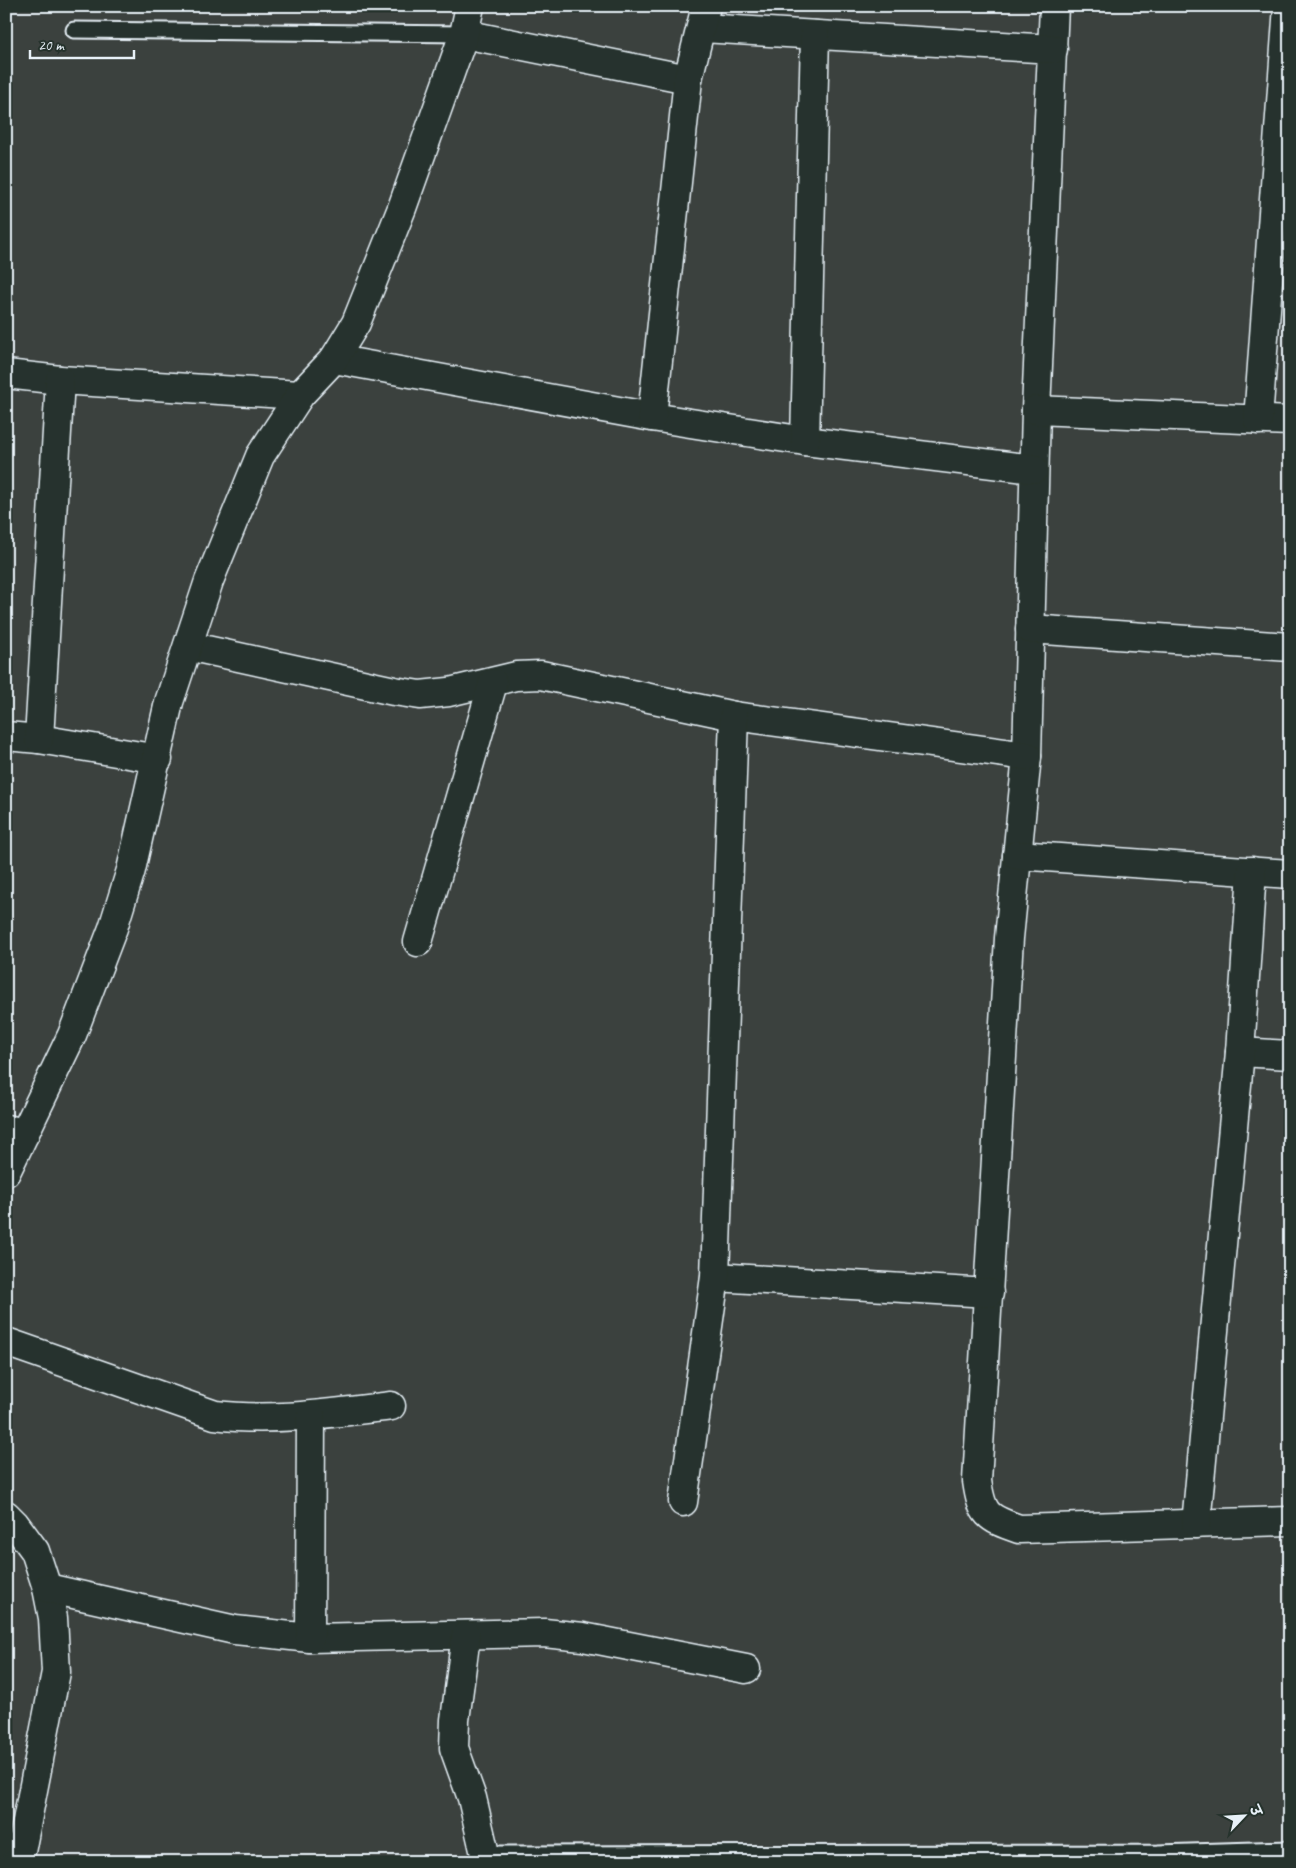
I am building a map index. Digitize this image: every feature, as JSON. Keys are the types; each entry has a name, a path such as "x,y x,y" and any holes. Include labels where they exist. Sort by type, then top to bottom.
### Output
{"street":[{"path":"6,1172 16,1131 72,1035 113,928 131,870 158,759 169,702 209,581 260,456 300,395 334,359 356,323 402,208 464,34 470,6"},
{"path":"1054,6 1036,410 1027,756 1009,938 990,1293 977,1480 980,1503 994,1520 1019,1529 1290,1521"},
{"path":"1258,420 1288,6"},
{"path":"652,417 688,79 704,17 816,36 1053,49"},
{"path":"464,34 688,79"},
{"path":"805,441 816,36"},
{"path":"334,359 652,417 805,441 1034,469"},
{"path":"6,374 60,380 300,395"},
{"path":"39,739 60,380"},
{"path":"1036,410 1290,421"},
{"path":"1030,629 1290,647"},
{"path":"188,646 394,691 420,694 449,692 516,676 541,675 734,716 1027,756"},
{"path":"418,942 493,683"},
{"path":"684,1502 715,1277 734,716"},
{"path":"6,736 39,739 158,759"},
{"path":"1017,855 1290,874"},
{"path":"1196,1524 1240,1052 1252,871"},
{"path":"1240,1052 1290,1055"},
{"path":"715,1277 990,1293"},
{"path":"6,1342 215,1415 242,1418 311,1416 391,1406"},
{"path":"310,1638 311,1416"},
{"path":"6,1515 35,1551 54,1618 56,1672 17,1818 19,1862"},
{"path":"47,1588 235,1630 310,1638 544,1633 584,1636 746,1669"},
{"path":"466,1635 455,1720 454,1748 472,1798 485,1858"}],"lane":[{"path":"74,30 464,34"},
{"path":"485,1858 1158,1853 1290,1849"}]}
